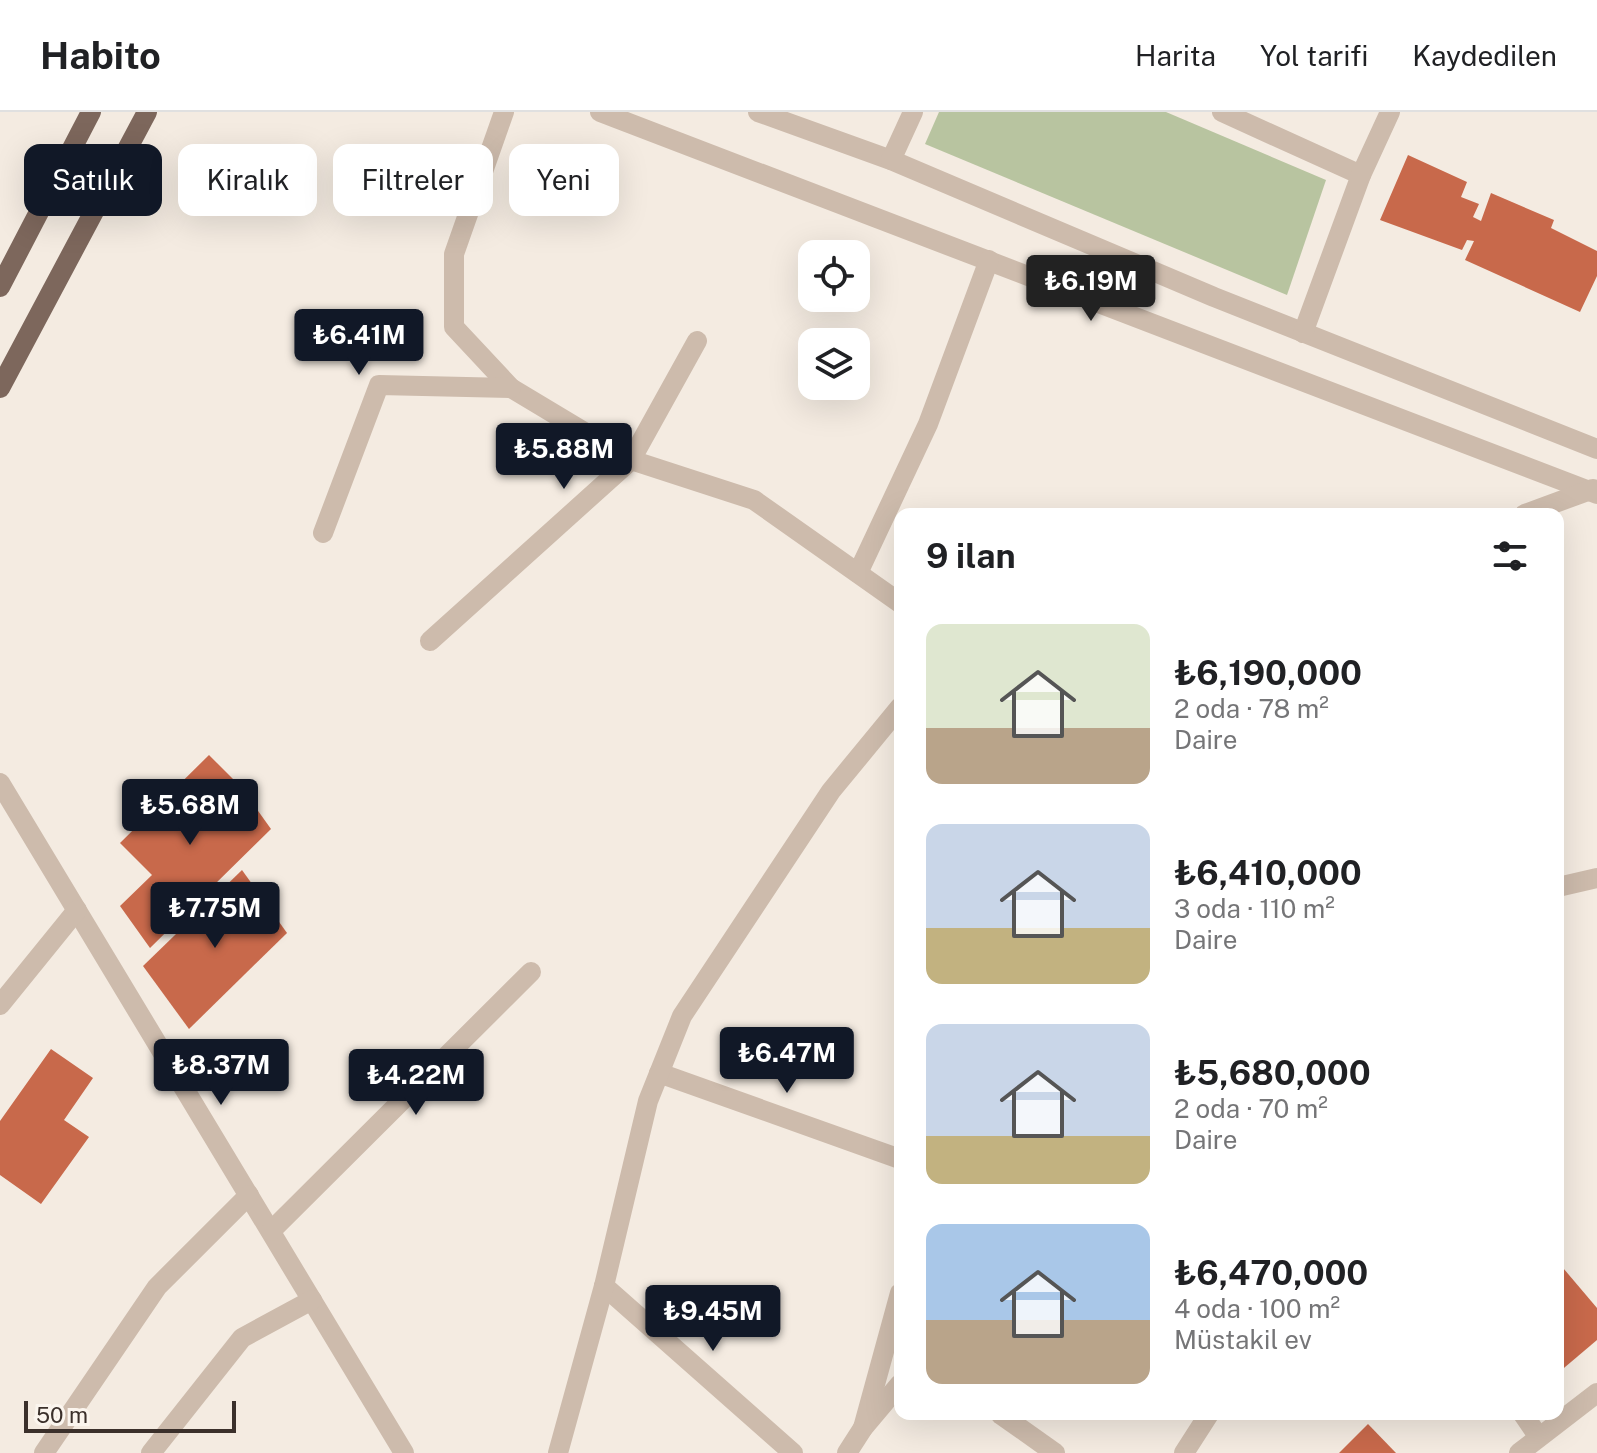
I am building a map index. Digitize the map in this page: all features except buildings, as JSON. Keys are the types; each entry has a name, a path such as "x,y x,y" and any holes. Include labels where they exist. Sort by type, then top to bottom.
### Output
{"main road":[{"path":"0,287 91,112"},
{"path":"0,388 147,112"}],"street":[{"path":"504,112 454,254 454,327 511,388 631,460 754,500 894,599"},
{"path":"600,112 1594,490"},
{"path":"758,112 891,160 1303,333 1597,449"},
{"path":"891,160 913,112"},
{"path":"1222,112 1361,175"},
{"path":"1303,333 1361,175 1390,112"},
{"path":"858,573 928,424 989,260"},
{"path":"430,641 631,460 697,341"},
{"path":"323,533 379,385 511,388"},
{"path":"1542,508 1594,490"},
{"path":"558,1453 604,1286 648,1101 682,1016 831,791 894,714"},
{"path":"0,783 404,1453"},
{"path":"1564,886 1597,878"},
{"path":"0,1005 77,910"},
{"path":"271,1231 531,972"},
{"path":"659,1073 894,1157"},
{"path":"44,1453 157,1287 249,1195"},
{"path":"604,1286 793,1453"},
{"path":"151,1453 242,1338 312,1300"},
{"path":"863,1428 894,1340"},
{"path":"847,1453 894,1391"},
{"path":"1564,1417 1597,1393"},
{"path":"1008,1420 1055,1453"},
{"path":"1184,1453 1205,1420"},
{"path":"1527,1420 1538,1436"},
{"path":"1519,1453 1560,1420"}],"green space":[{"path":"939,112 1166,112 1326,180 1287,295 925,144"}]}
